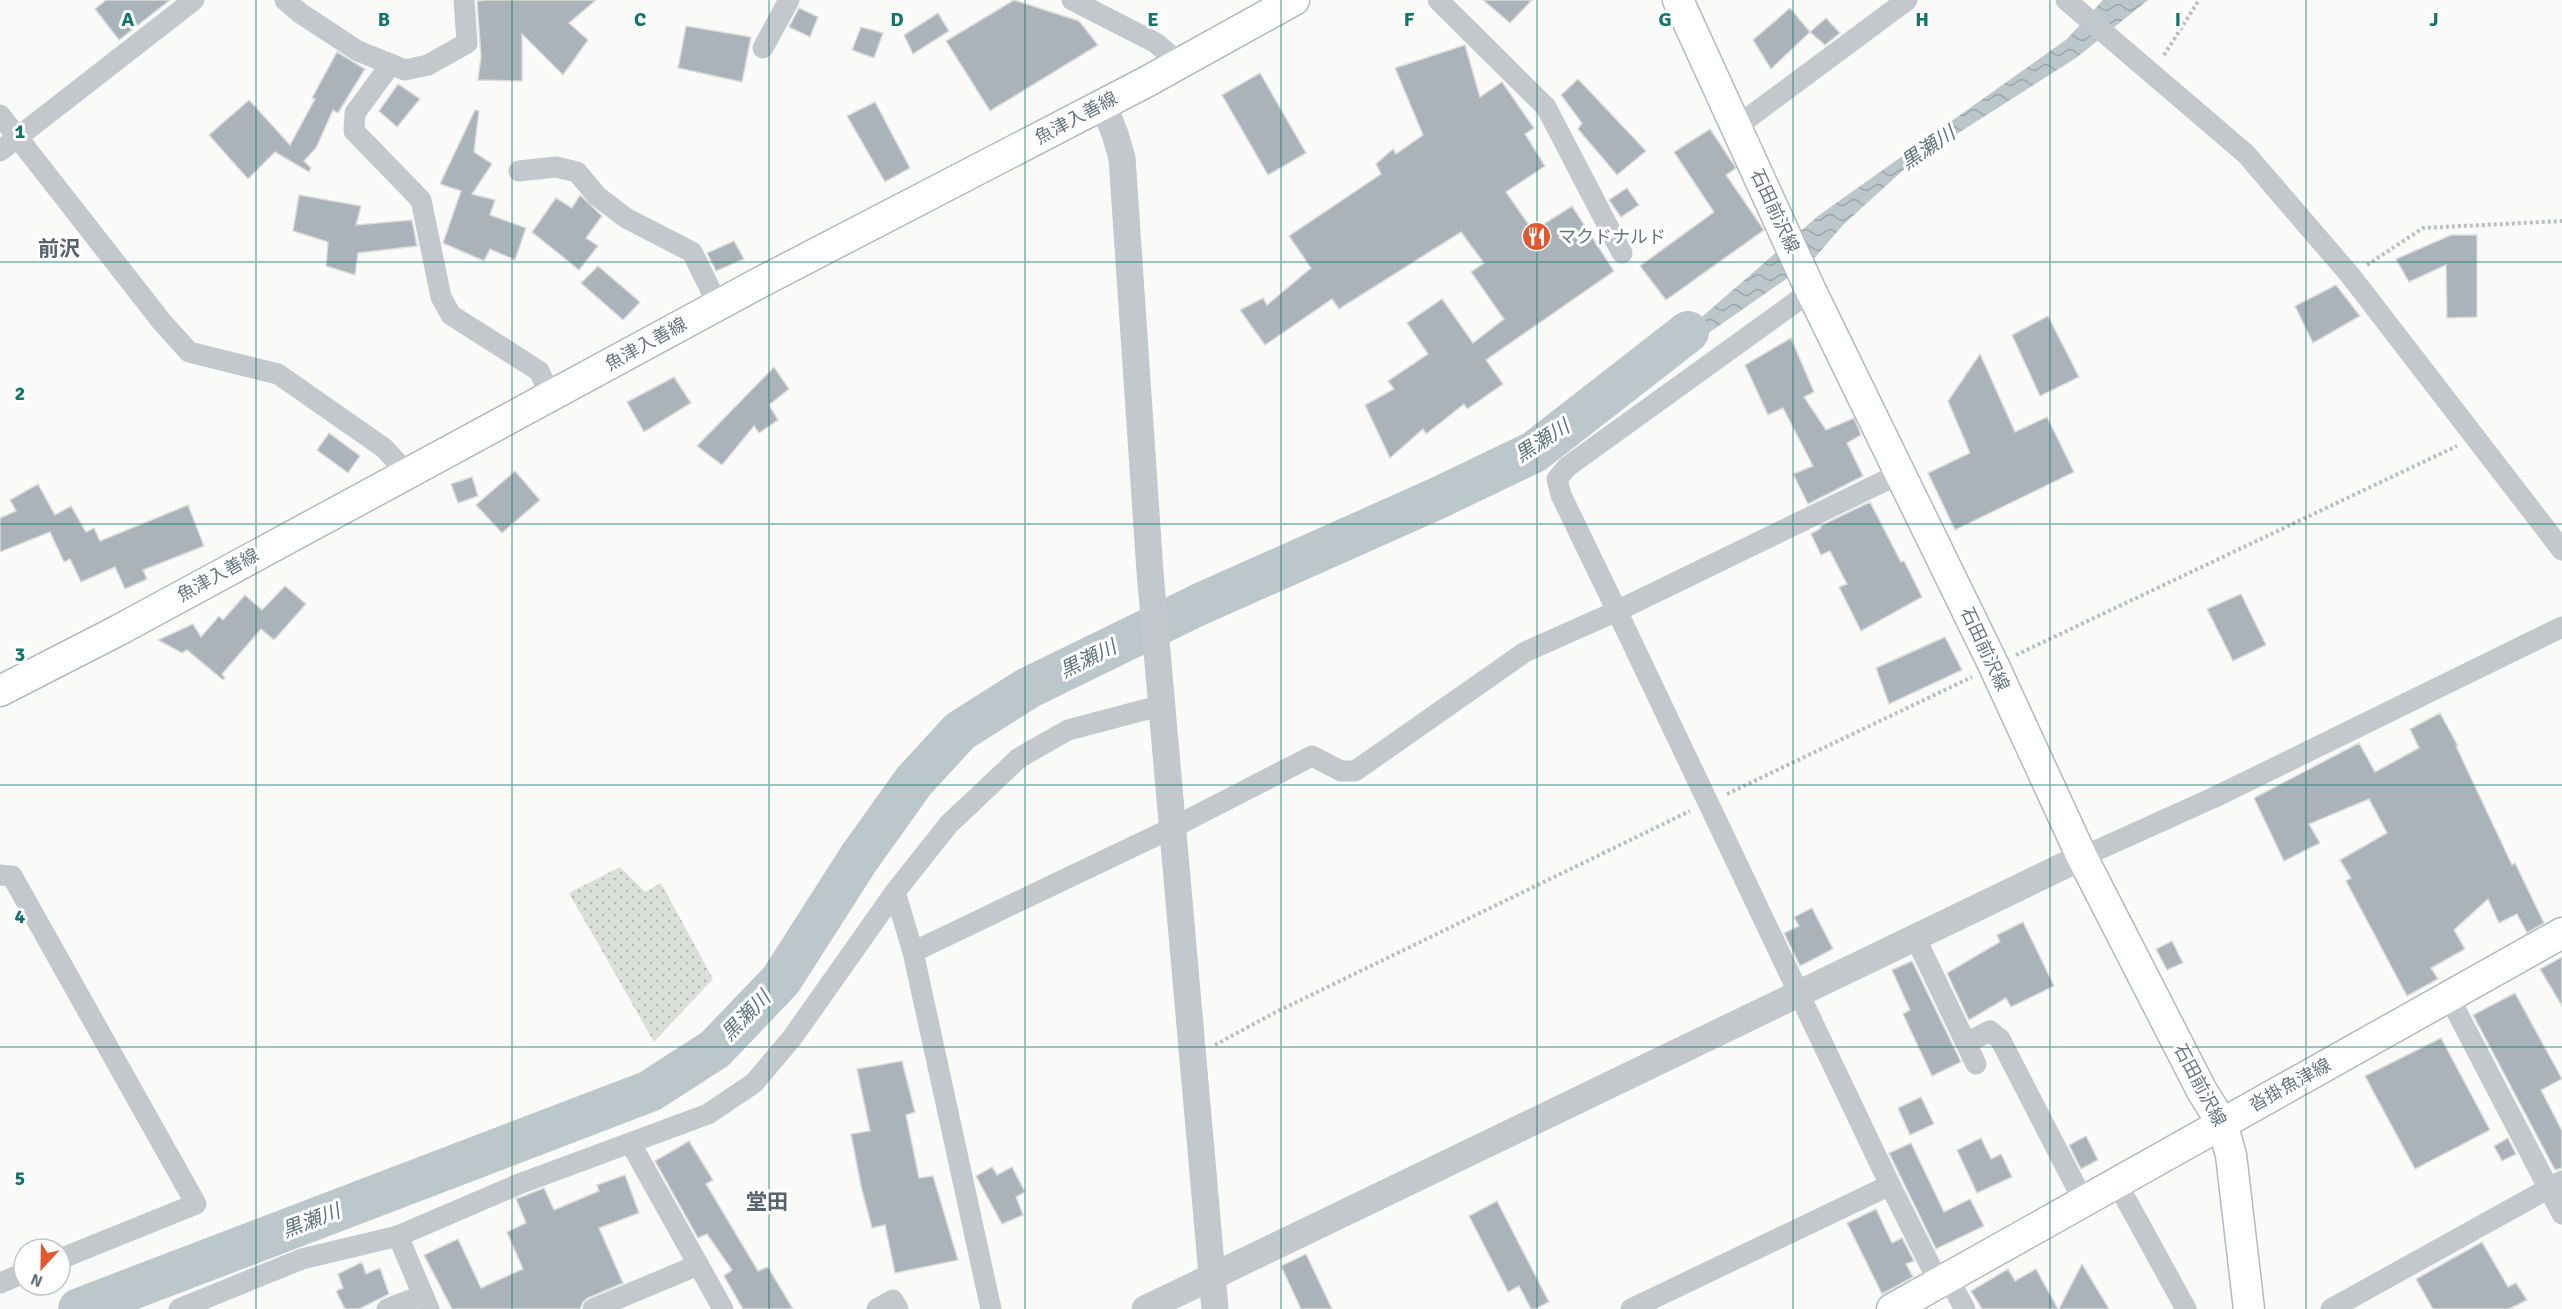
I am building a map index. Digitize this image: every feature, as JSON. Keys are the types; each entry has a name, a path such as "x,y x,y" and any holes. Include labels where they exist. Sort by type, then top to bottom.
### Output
{"main road":[{"name":"魚津入善線","path":"0,691 408,474 718,305 1102,104 1293,0"},
{"name":"石田前沢線","path":"1678,0 1811,291 1994,666 2082,857 2202,1091 2222,1123 2231,1155 2236,1186 2249,1309"},
{"name":"沓掛魚津線","path":"1892,1309 2562,933"}],"street":[{"path":"0,151 194,0"},
{"path":"285,0 300,13 358,51 405,70 428,65 466,43 465,0"},
{"path":"763,48 789,0"},
{"path":"1072,0 1156,43 1179,63"},
{"path":"1438,0 1546,107 1622,253"},
{"path":"1736,127 1907,0"},
{"path":"2068,1 2246,154 2350,275 2562,550"},
{"path":"391,64 355,112 354,131 421,200 441,297 451,315 539,370 551,396"},
{"path":"1102,104 1122,158 1150,572 1191,1058 1215,1309"},
{"path":"0,115 162,322 189,352 278,374 384,448 408,474"},
{"path":"519,171 556,167 577,172 597,196 626,218 692,252 718,305"},
{"path":"1811,291 1567,467 1557,478 1561,495 1890,1185 1944,1280 1965,1309"},
{"path":"913,952 1172,828 1312,756 1341,771 1355,771 1525,652 1617,611 1901,473"},
{"path":"1145,1309 1797,993 2082,857 2215,797 2562,627"},
{"path":"179,1309 302,1259 398,1236 519,1184 708,1114 754,1083 792,1038 895,892 949,824 1019,758 1068,730 1162,705"},
{"path":"0,875 12,876 196,1204 72,1254"},
{"path":"895,892 913,952 991,1309"},
{"path":"1915,937 1976,1064"},
{"path":"2449,997 2555,1185 2562,1214"},
{"path":"1966,1042 1990,1031 2000,1040 2084,1202"},
{"path":"631,1144 723,1309"},
{"path":"2118,1184 2186,1309"},
{"path":"1631,1309 1890,1185"},
{"path":"2331,1309 2555,1185"},
{"path":"387,1309 426,1302 398,1236"},
{"path":"593,1309 698,1265"},
{"path":"877,1309 894,1300 898,1309"}],"path":[{"path":"2152,73 2199,0"},
{"path":"2350,275 2423,228 2562,221"},
{"path":"1191,1058 1272,1014 1709,802 2476,437"}],"shaded area":[{"path":"620,867 645,892 661,883 713,979 654,1042 569,893"}],"water":[{"path":"2103,0 2148,0 2076,58 1911,163 1843,225 1812,261 1581,422 1818,216 2067,39"}],"building":[{"path":"106,0 170,0 119,40 95,9"},
{"path":"596,0 569,23 588,40 563,75 522,34 522,81 478,80 481,56 477,1"},
{"path":"1014,0 1079,21 1098,45 990,111 946,41"},
{"path":"1483,0 1532,0 1510,23"},
{"path":"799,8 818,17 810,37 789,27"},
{"path":"1790,8 1810,32 1771,69 1753,40"},
{"path":"938,13 949,31 913,54 904,35"},
{"path":"1826,18 1840,33 1825,45 1810,32"},
{"path":"686,26 751,37 742,82 678,68"},
{"path":"861,27 883,33 874,58 852,50"},
{"path":"1465,45 1480,97 1502,82 1534,128 1525,134 1545,166 1506,192 1533,231 1572,206 1614,271 1486,360 1503,384 1467,409 1464,404 1426,434 1423,429 1390,458 1365,405 1394,389 1388,381 1428,354 1407,323 1442,299 1473,343 1504,319 1471,272 1484,263 1461,232 1339,309 1332,299 1265,345 1240,310 1263,298 1267,305 1311,268 1289,236 1381,174 1376,164 1393,149 1396,154 1423,135 1395,68"},
{"path":"337,52 365,69 338,113 333,110 316,148 304,161 311,168 309,172 275,152 248,179 209,135 249,100 290,145"},
{"path":"1260,73 1306,153 1268,175 1222,95"},
{"path":"1578,79 1646,151 1617,175 1578,129 1582,123 1561,95"},
{"path":"398,84 420,99 397,127 379,111"},
{"path":"875,102 910,168 885,182 847,116"},
{"path":"475,110 479,111 474,152 492,164 472,194 495,200 490,215 526,228 515,260 490,249 484,261 443,243 461,191 440,184"},
{"path":"1710,129 1736,168 1726,175 1764,230 1666,300 1640,266 1714,212 1674,152"},
{"path":"1627,188 1639,205 1621,217 1609,200"},
{"path":"299,195 361,206 356,225 412,220 417,246 358,253 355,275 326,266 328,242 293,231"},
{"path":"580,195 602,216 586,238 598,246 579,270 532,232 556,198 572,208"},
{"path":"2451,235 2477,235 2477,317 2447,318 2446,265 2409,282 2396,259"},
{"path":"734,241 744,259 716,271 707,253"},
{"path":"598,266 640,302 623,320 581,283"},
{"path":"2336,285 2360,316 2313,343 2295,306"},
{"path":"2048,316 2079,377 2040,396 2012,335"},
{"path":"1791,338 1814,392 1804,397 1826,430 1854,418 1861,435 1847,443 1863,476 1808,504 1793,474 1813,466 1783,408 1768,415 1745,365"},
{"path":"1980,354 2015,432 2047,417 2074,472 1955,530 1928,473 1970,453 1948,401"},
{"path":"774,367 789,389 769,405 778,420 759,433 754,426 722,465 697,446"},
{"path":"674,377 691,403 644,432 627,402"},
{"path":"329,433 360,456 348,473 317,450"},
{"path":"515,471 540,500 502,533 476,505"},
{"path":"472,477 478,496 458,503 451,484"},
{"path":"38,484 55,515 71,506 86,532 94,528 100,541 188,505 204,546 143,570 147,579 125,589 115,567 81,582 70,559 64,562 50,532 0,552 0,518 16,511 10,500"},
{"path":"1870,502 1922,597 1861,631 1839,587 1847,584 1830,551 1821,555 1811,534 1821,528 1820,526"},
{"path":"285,586 306,604 274,640 261,629 222,674 225,678 223,680 187,650 182,653 158,640 193,624 201,637 219,616 223,620 245,595 262,610"},
{"path":"2241,594 2266,645 2233,661 2207,609"},
{"path":"1945,637 1962,670 1889,704 1876,668"},
{"path":"2440,713 2458,746 2456,746 2512,865 2515,863 2544,923 2527,933 2517,914 2499,923 2488,899 2454,930 2465,949 2431,968 2438,979 2407,996 2346,881 2351,878 2340,860 2387,833 2369,799 2309,824 2320,843 2284,861 2254,798 2359,743 2375,772 2419,748 2410,729"},
{"path":"1812,908 1833,949 1800,966 1784,933 1799,926 1794,917"},
{"path":"2023,922 2054,986 2011,1007 2006,998 1969,1020 1947,973 2000,942 1997,935"},
{"path":"2172,941 2183,963 2167,970 2156,949"},
{"path":"2562,957 2562,1006 2540,969"},
{"path":"1912,961 1961,1062 1932,1076 1903,1014 1910,1010 1892,970"},
{"path":"2515,993 2562,1079 2541,1090 2562,1131 2562,1168 2555,1170 2473,1015"},
{"path":"2441,1038 2490,1130 2415,1169 2365,1076"},
{"path":"902,1061 915,1112 906,1115 919,1178 933,1176 958,1260 895,1273 885,1225 872,1228 851,1134 870,1131 857,1069"},
{"path":"1921,1097 1934,1124 1910,1135 1898,1108"},
{"path":"2086,1136 2098,1160 2081,1169 2069,1145"},
{"path":"1981,1138 1991,1159 2001,1154 2012,1177 1977,1193 1957,1150"},
{"path":"2508,1138 2516,1154 2502,1161 2494,1146"},
{"path":"689,1141 713,1180 706,1184 758,1271 768,1267 793,1309 743,1309 724,1276 732,1270 707,1234 698,1238 655,1161"},
{"path":"1911,1143 1944,1212 1970,1199 1984,1226 1936,1249 1889,1153"},
{"path":"992,1167 997,1175 1012,1167 1025,1192 1016,1197 1023,1215 1002,1224 976,1176"},
{"path":"625,1175 639,1213 599,1228 623,1283 588,1298 580,1309 452,1309 424,1255 458,1239 481,1288 523,1269 507,1232 526,1223 516,1199 544,1188 554,1210 599,1191 597,1185"},
{"path":"1497,1201 1549,1302 1535,1309 1531,1309 1519,1286 1508,1292 1469,1216"},
{"path":"1876,1209 1892,1243 1902,1238 1914,1261 1906,1264 1913,1277 1882,1294 1847,1223"},
{"path":"2482,1242 2508,1287 2516,1283 2527,1300 2509,1309 2433,1309 2416,1279"},
{"path":"1306,1254 1332,1309 1301,1309 1281,1266"},
{"path":"362,1262 366,1274 380,1268 389,1294 359,1309 345,1309 336,1291 343,1288 338,1274"},
{"path":"2082,1264 2109,1309 2059,1309"},
{"path":"2008,1269 2015,1281 2036,1269 2058,1309 1982,1309 1971,1291"}],"waterway":[{"name":"黒瀬川","path":"79,1309 650,1091 715,1049 781,980 859,858 914,781 960,731 1028,688 1198,605 1438,498 1534,452 1688,332"}],"place":[{"name":"マクドナルド","path":"1537,237"}],"district":[{"name":"前沢","path":"59,249"},
{"name":"堂田","path":"767,1202"}]}
